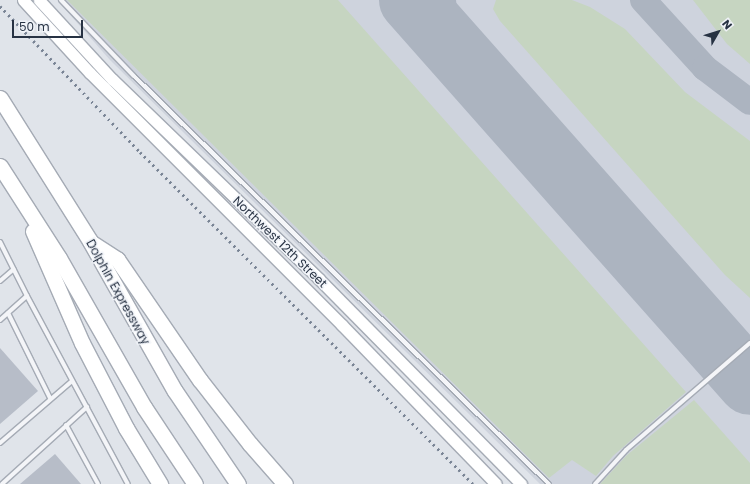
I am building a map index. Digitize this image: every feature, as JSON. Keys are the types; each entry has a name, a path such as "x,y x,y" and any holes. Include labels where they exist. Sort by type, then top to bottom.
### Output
{"highway":[{"name":"Dolphin Expressway","path":"0,98 90,241 175,391 238,484"},
{"path":"0,166 59,258 144,407 195,484"},
{"path":"15,189 82,343 126,428 160,484"},
{"path":"90,241 117,259 200,380 250,444 285,484"}],"main road":[{"name":"Northwest 12th Street","path":"23,0 90,74 342,325 496,484"},
{"name":"Northwest 12th Street","path":"39,0 112,79 324,285 521,484"},
{"path":"459,421 476,448 511,484"}],"lane":[{"path":"60,0 123,66 549,484"},
{"path":"0,242 27,296 128,484"},
{"path":"0,281 14,269"},
{"path":"0,320 27,296"},
{"path":"8,313 50,398"},
{"path":"595,484 626,450 750,344"},
{"path":"0,443 50,398 72,381"},
{"path":"2,484 87,407"},
{"path":"66,425 98,484"}],"shaded area":[{"path":"57,0 750,0 750,484 540,484 110,60"}],"green space":[{"path":"67,0 338,0 686,392 613,456 596,476 572,460 549,478"},
{"path":"496,0 572,0 590,7 625,29 685,92 750,141 750,298 725,275 500,21 493,9"},
{"path":"693,0 750,0 750,64 727,44"},
{"path":"694,400 750,463 750,484 600,484 627,455"}],"building":[{"path":"0,348 38,391 0,424"},
{"path":"55,454 81,484 20,484"}],"taxiway":[{"path":"443,0 445,25 459,55"},
{"path":"643,0 705,68 750,102"},
{"path":"612,226 750,365"}],"runway":[{"path":"411,0 750,383"}],"railway":[{"path":"0,6 140,152 473,484"}]}
